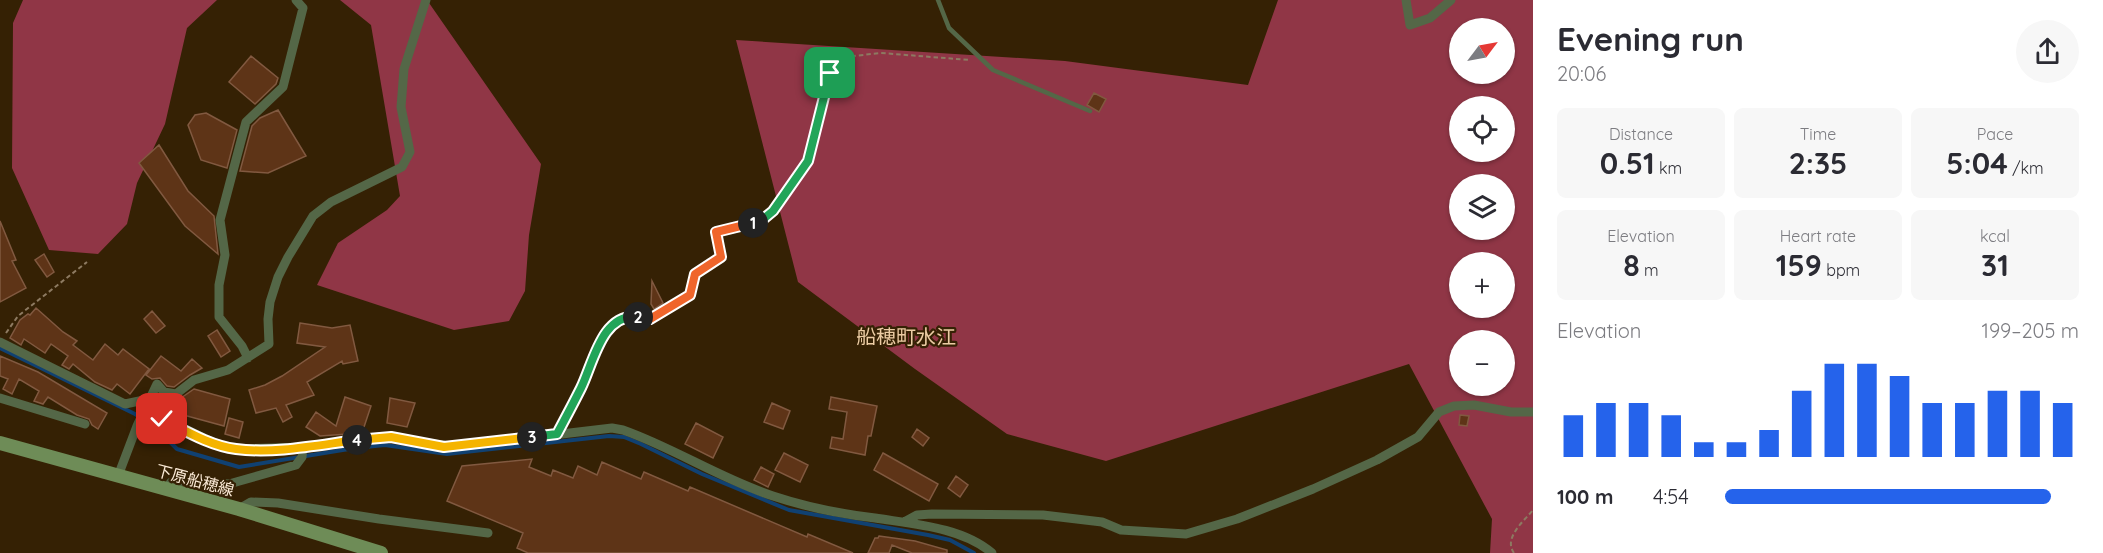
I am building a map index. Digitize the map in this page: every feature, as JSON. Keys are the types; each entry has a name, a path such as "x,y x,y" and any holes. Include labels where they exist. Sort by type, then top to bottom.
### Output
{"main road":[{"name":"下原船穂線","path":"0,443 239,509 381,553"}],"street":[{"path":"248,358 242,346 219,317 219,285 225,255 220,220 246,122 283,87 303,8 296,0"},
{"path":"118,477 136,426 157,384 164,392 177,394 194,380 228,370 269,344 270,302 278,277 313,216 331,202 402,167 410,152 401,107 404,69 426,0"},
{"path":"1406,0 1410,25 1430,18 1451,0"},
{"path":"557,434 582,386 599,343 613,324 628,316 650,319 690,295 695,274 721,257 716,232 761,221"},
{"path":"0,341 125,404 151,405 164,392"},
{"path":"0,398 85,424"},
{"path":"151,405 162,419 221,446 236,449 303,452 391,437 444,447 612,428 623,430 772,495 834,511 932,526 964,537 992,553"},
{"path":"906,521 917,515 932,514 1043,515 1102,522 1120,530 1185,534 1237,519 1377,460 1418,437 1439,412 1454,406 1474,405 1511,412 1533,412"},
{"path":"166,490 171,482 175,481 229,484 296,465 303,452"},
{"path":"239,509 251,502 278,503 488,533"}],"lane":[{"path":"938,0 949,28 993,70 1090,111"}],"path":[{"path":"761,221 773,211 808,161 830,73 844,57 881,53 969,60 979,57"},
{"path":"0,341 18,316 87,262"},
{"path":"1514,553 1510,548 1511,538 1533,510"}],"shaded area":[{"path":"23,0 217,0 187,28 165,124 137,183 127,224 98,254 49,250 12,168 13,23"},
{"path":"340,0 427,0 541,164 529,235 525,291 509,321 454,330 317,285 338,243 387,210 400,196 371,25"},
{"path":"1278,0 1533,0 1533,553 1490,553 1492,519 1409,364 1106,461 1007,434 798,282 736,40 1065,61 1248,85"}],"building":[{"path":"251,56 278,78 276,84 255,104 229,82"},
{"path":"1094,93 1106,99 1099,112 1087,105"},
{"path":"278,110 306,156 268,173 240,171 252,126 260,118"},
{"path":"206,113 237,130 227,168 201,160 188,125 195,115"},
{"path":"159,145 188,191 214,216 218,254 185,226 139,163"},
{"path":"0,221 16,260 12,261 26,288 0,302"},
{"path":"44,254 54,272 47,277 35,260"},
{"path":"652,281 663,303 654,309 651,304"},
{"path":"36,308 77,341 73,345 93,360 105,344 118,355 123,349 149,369 130,394 117,384 112,390 95,382 73,364 69,369 62,365 68,356 51,344 45,353 24,339 21,345 10,338 20,320 30,315"},
{"path":"152,311 165,326 156,333 144,319"},
{"path":"300,323 332,328 350,325 358,361 343,364 342,361 307,382 314,395 286,405 292,417 283,422 276,408 256,413 249,390 282,376 325,347 297,343"},
{"path":"217,330 230,351 221,357 208,336"},
{"path":"0,356 38,372 107,413 98,429 89,419 77,415 48,397 43,404 34,401 39,391 19,379 12,394 3,389 8,379 0,376"},
{"path":"161,356 181,371 192,359 202,368 174,387 167,386 160,378 152,379 146,375"},
{"path":"194,389 230,399 224,426 165,410 168,400 178,400"},
{"path":"345,397 371,406 362,433 320,436 306,427 316,412 336,426"},
{"path":"831,397 877,406 865,455 830,448 832,437 843,439 847,412 829,409"},
{"path":"390,398 415,403 407,427 387,423"},
{"path":"772,403 790,411 783,429 764,422"},
{"path":"1460,415 1469,416 1467,426 1459,425"},
{"path":"229,418 243,422 239,438 225,434"},
{"path":"696,423 723,437 713,458 685,444"},
{"path":"917,429 929,438 923,446 912,437"},
{"path":"784,453 808,465 800,482 775,470"},
{"path":"883,453 938,484 929,501 874,470"},
{"path":"532,459 529,467 551,476 553,470 573,478 578,466 597,475 602,462 641,479 644,472 688,491 690,487 807,537 808,534 853,553 528,553 517,548 523,533 447,501 462,466"},
{"path":"761,467 774,474 768,487 754,480"},
{"path":"956,476 968,485 960,497 948,488"},
{"path":"879,536 915,541 947,550 947,553 912,553 892,545 889,553 868,553 875,538"}],"waterway":[{"path":"0,348 135,414 153,425 177,449 239,467 385,445 447,454 609,436 624,437 702,474 789,510 950,540 974,553"}],"district":[{"name":"船穂町水江","path":"906,336"}],"route":[{"path":"162,419 221,446 236,449 303,447 380,437 444,447 557,434 582,386 599,343 613,324 628,316 650,319 690,295 695,274 721,257 716,232 761,221 773,211 808,161 830,73"}]}
